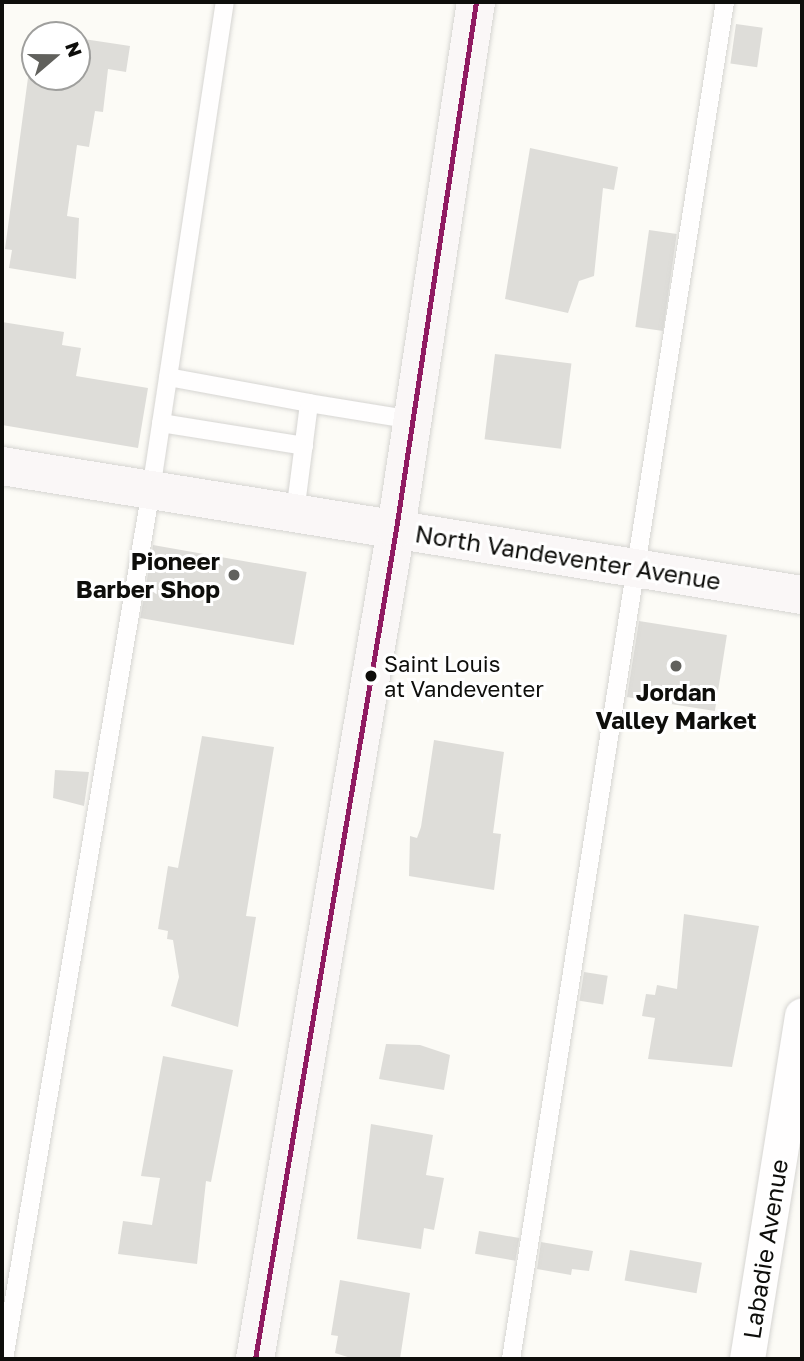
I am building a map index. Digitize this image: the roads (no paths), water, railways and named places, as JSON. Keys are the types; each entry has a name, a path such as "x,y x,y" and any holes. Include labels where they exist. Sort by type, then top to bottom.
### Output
{"street":[{"path":"255,1359 396,529 476,2"},
{"name":"North Vandeventer Avenue","path":"2,466 802,595"},
{"name":"Labadie Avenue","path":"747,1359 802,1015"}],"lane":[{"path":"4,1359 151,490 225,2"},
{"path":"511,1359 725,2"},
{"path":"168,377 413,420"},
{"path":"295,513 309,403"},
{"path":"161,423 304,446"}],"place":[{"name":"Pioneer Barber Shop","path":"234,575"},
{"name":"Jordan Valley Market","path":"676,666"},
{"name":"Saint Louis at Vandeventer","path":"371,676"}]}
